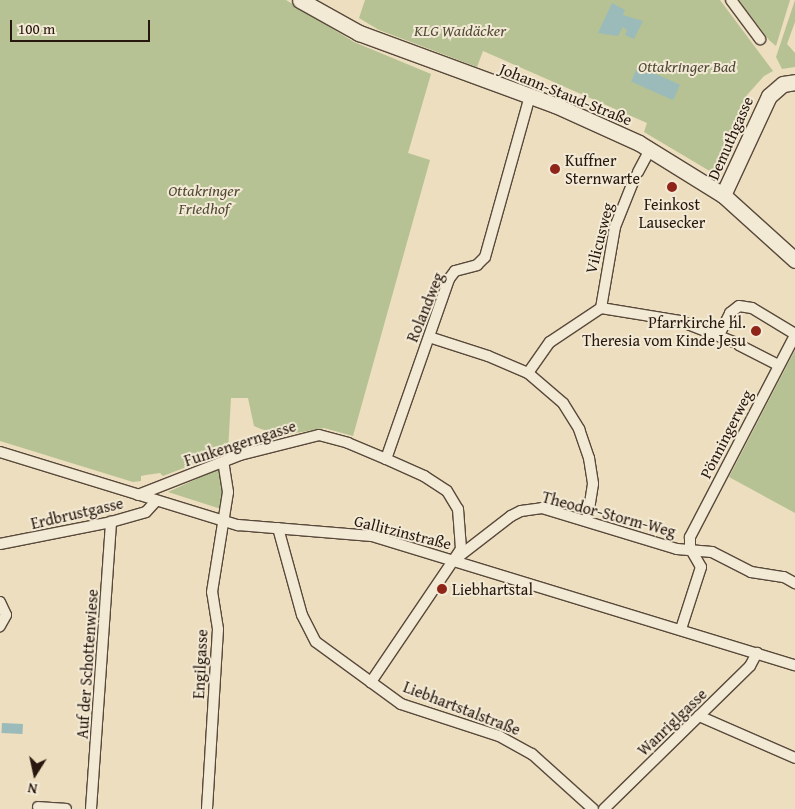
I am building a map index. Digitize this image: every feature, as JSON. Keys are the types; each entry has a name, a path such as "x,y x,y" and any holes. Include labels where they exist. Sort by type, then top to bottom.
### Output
{"street":[{"name":"Johann-Staud-Straße","path":"300,0 359,33 530,96 650,149 724,195 795,260"},
{"path":"731,0 760,38"},
{"name":"Demuthgasse","path":"724,195 768,96 783,84 795,82"},
{"name":"Rolandweg","path":"386,459 450,276 458,270 477,265 485,257 530,96"},
{"name":"Vilicusweg","path":"601,308 614,227 636,174 650,149"},
{"path":"719,335 730,313 739,306 752,308 795,334"},
{"path":"528,373 550,342 601,308 680,321 719,335 778,365"},
{"name":"Pönningerweg","path":"690,548 690,537 795,334"},
{"path":"429,337 528,373 563,403 586,443 593,484 587,521"},
{"name":"Funkengerngasse","path":"138,495 223,462 319,435 348,443 386,459 437,484 454,499 462,538 461,549 455,560"},
{"name":"Gallitzinstraße","path":"0,452 223,522 372,536 795,665"},
{"name":"Engilgasse","path":"206,809 218,629 212,592 228,488 223,462"},
{"name":"Erdbrustgasse","path":"0,544 111,522 146,512 156,501"},
{"name":"Theodor-Storm-Weg","path":"455,560 521,510 542,508 677,549 690,548 712,552 759,575 784,577 795,583"},
{"name":"Auf der Schottenwiese","path":"92,809 111,522"},
{"name":"Liebhartstalstraße","path":"278,528 308,630 328,652 402,704 499,736 517,745 532,754 593,809"},
{"path":"681,630 701,568 690,548"},
{"path":"371,682 455,560"},
{"path":"784,577 795,573"},
{"path":"0,602 6,614 0,626"},
{"name":"Wanriglgasse","path":"604,809 750,666 757,653"},
{"path":"699,716 795,758"},
{"path":"38,807 66,809"}],"green space":[{"name":"Ottakringer Friedhof","path":"0,0 286,0 354,42 431,74 408,153 430,160 353,436 324,428 285,435 261,429 254,426 248,398 231,398 228,451 163,476 160,473 141,476 141,481 133,482 0,441"},
{"name":"Ottakringer Bad","path":"365,0 720,0 773,71 764,76 747,95 713,173 644,132 647,123 483,51 477,67 379,30 359,18"},
{"path":"739,0 790,0 776,46 769,40"},
{"path":"795,0 795,22 787,44 795,53 795,67 782,69 776,57"},
{"path":"510,69 535,79 532,87 507,77"},
{"path":"795,350 795,513 729,477"},
{"path":"216,470 220,471 224,493 221,509 168,492"}],"water":[{"path":"612,3 625,10 623,15 643,21 634,39 625,35 627,30 623,27 618,36 598,33"},
{"path":"638,66 680,85 673,100 631,82"},
{"path":"2,723 23,724 22,734 1,733"}],"place":[{"name":"Kuffner Sternwarte","path":"555,169"},
{"name":"Feinkost Lausecker","path":"672,187"},
{"name":"Pfarrkirche hl. Theresia vom Kinde Jesu","path":"756,331"},
{"name":"Liebhartstal","path":"442,589"}],"park label":[{"name":"KLG Waidäcker","path":"460,30"}]}
